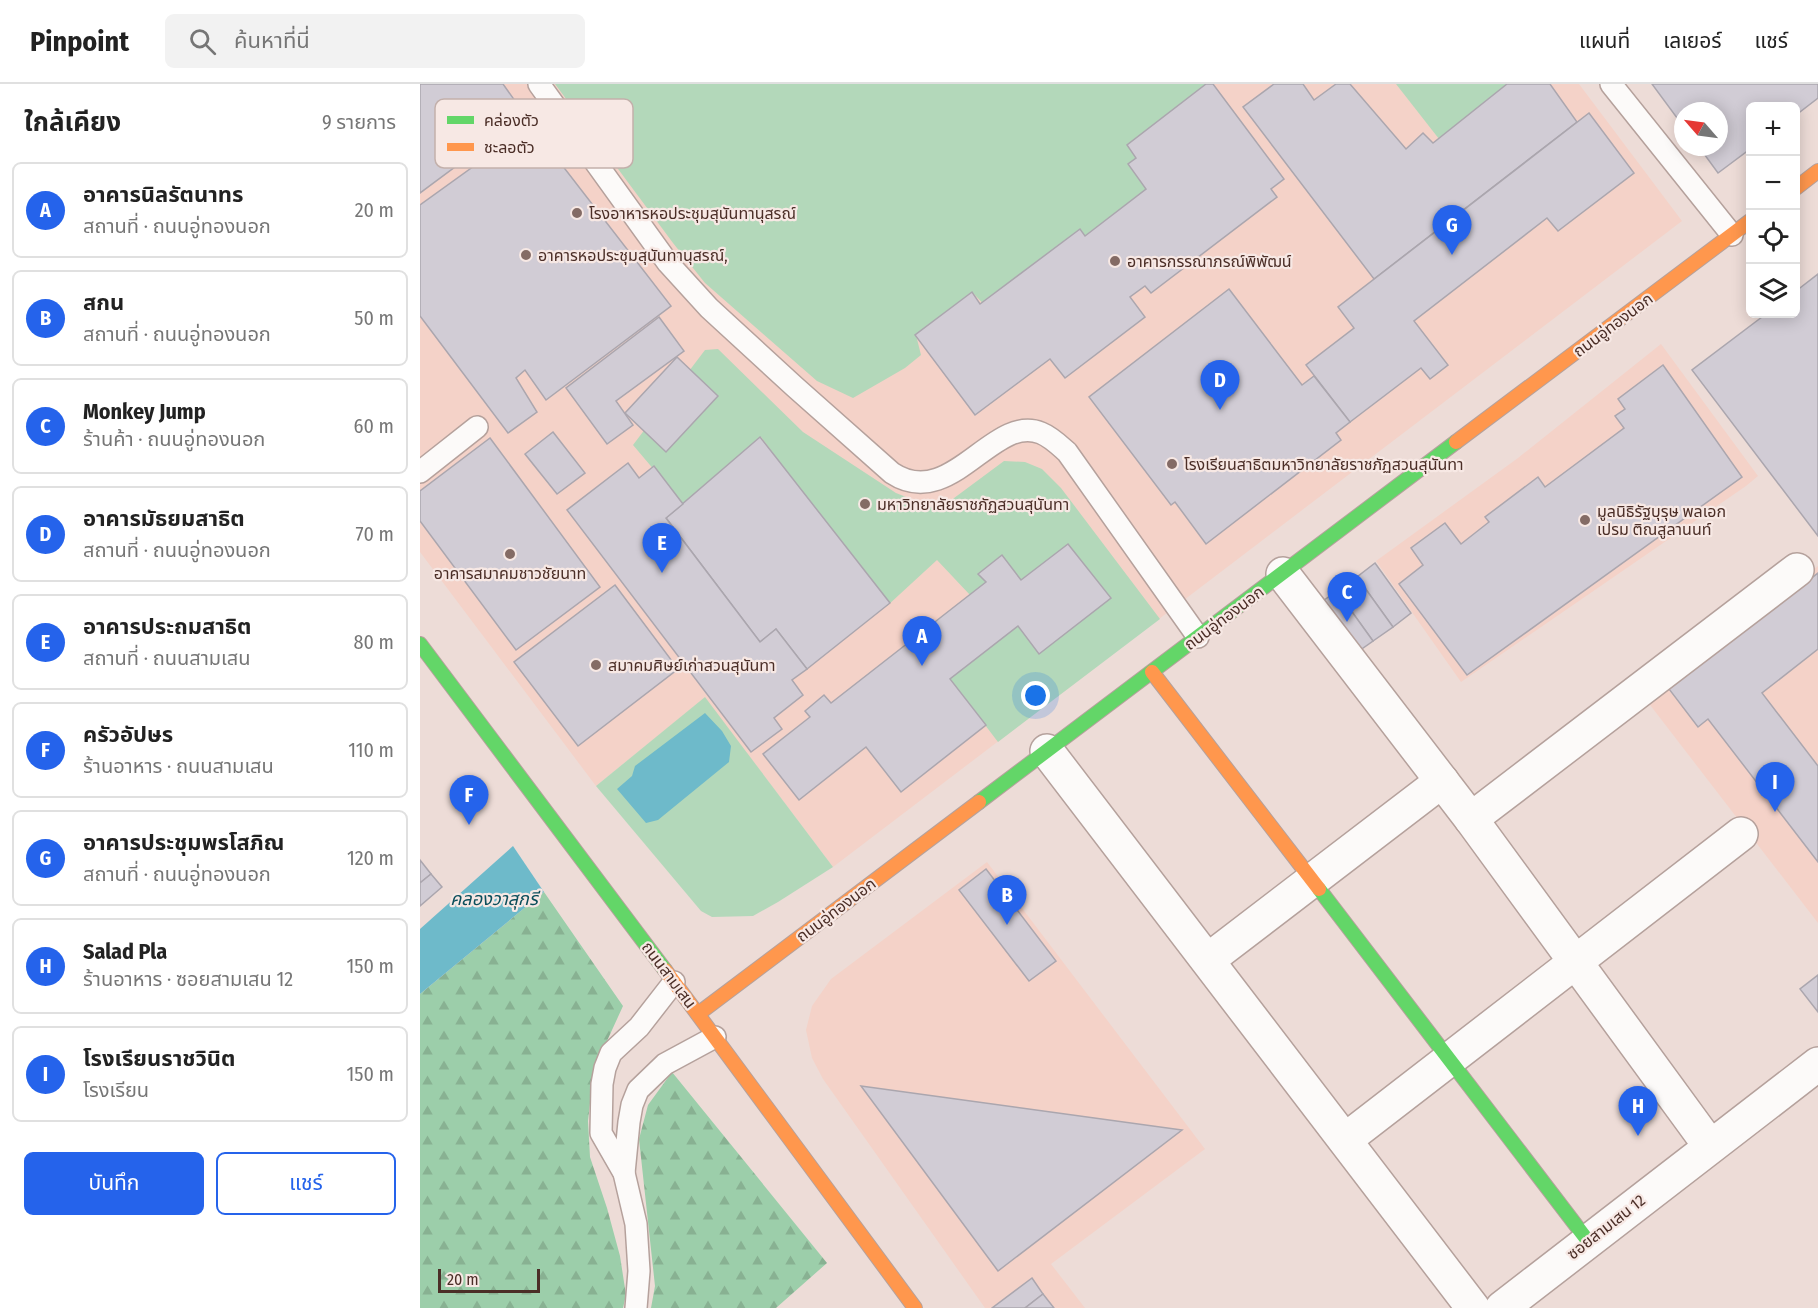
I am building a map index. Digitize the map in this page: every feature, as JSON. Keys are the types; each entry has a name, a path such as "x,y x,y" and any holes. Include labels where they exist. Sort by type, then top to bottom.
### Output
{"street":[{"path":"1800,185 1818,171"},
{"name":"ถนนอู่ทองนอก","path":"698,1014 1746,224"},
{"path":"1471,819 1797,570"},
{"path":"1283,574 1471,819 1710,1146"},
{"name":"ถนนสามเสน","path":"420,644 715,1036 915,1308"},
{"path":"1152,672 1588,1241"},
{"path":"1047,751 1473,1308"},
{"path":"1208,960 1442,781"},
{"path":"1345,1140 1741,834"},
{"name":"ซอยสามเสน 12","path":"1502,1308 1818,1064"}],"lane":[{"path":"539,84 550,99"},
{"path":"1612,84 1732,235"},
{"path":"600,168 668,263 709,308 901,479 915,483 930,482 945,476 1011,433 1024,430 1040,432 1053,439 1067,452 1198,637"},
{"path":"420,472 477,427"},
{"path":"636,1308 639,1271 636,1224 624,1173 601,1133 602,1084 611,1053 639,1027 674,982"},
{"path":"624,1173 629,1122 638,1090 665,1064 715,1036"}],"shaded area":[{"name":"มหาวิทยาลัยราชภัฏสวนสุนันทา","path":"420,84 1579,84 1682,221 833,867 705,698 596,786 420,552"},
{"name":"มูลนิธิรัฐบุรุษ พลเอก เปรม ติณสูลานนท์","path":"1661,344 1758,476 1461,682 1376,561 1518,458"},
{"path":"1818,566 1818,923 1647,701"},
{"path":"987,862 1205,1149 1051,1264 1085,1308 985,1308 823,1079 812,1058 806,1030 812,1006 831,979"}],"green space":[{"path":"555,84 1209,84 1190,161 995,316 972,292 916,335 921,355 905,368 853,398 817,381 705,283 617,168 633,168 633,99 566,99"},
{"path":"1396,84 1534,84 1450,153"},
{"path":"718,349 803,432 896,493 934,508 946,504 1004,461 1025,462 1042,469 1061,488 1160,619 998,742 950,679 970,595 937,560 887,606 761,437 683,504 633,445 705,350"},
{"path":"705,697 833,867 753,916 712,917 701,911 596,786"},
{"path":"544,892 623,1006 607,1041 592,1086 588,1121 590,1157 620,1256 626,1295 623,1308 420,1308 420,994"},
{"path":"672,1072 827,1263 776,1308 651,1308 655,1286 639,1139 648,1105"}],"water":[{"path":"705,713 722,731 731,746 729,762 658,820 646,823 617,789 632,776 635,766"},
{"name":"คลองวาสุกรี","path":"513,846 544,892 420,994 420,929"}],"building":[{"path":"420,84 503,84 514,99 435,99 435,168 454,168 420,193"},
{"name":"อาคารกรรณาภรณ์พิพัฒน์","path":"1206,84 1213,84 1284,179 1271,189 1277,197 1151,293 1145,286 1130,297 1145,317 1065,378 1050,359 975,415 915,335 972,292 980,304 1080,229 1085,236 1146,189 1128,164 1136,158 1127,145"},
{"path":"1274,84 1303,84 1314,100 1336,84 1350,84 1406,149 1423,133 1433,143 1507,84 1550,84 1577,122 1374,279 1243,107"},
{"path":"1652,84 1818,84 1818,98 1800,112 1800,102 1746,102 1746,152 1718,173 1706,156 1728,156 1728,102 1674,102 1674,114"},
{"path":"1589,113 1634,173 1558,231 1547,218 1414,321 1448,365 1430,379 1421,368 1350,422 1306,365 1354,328 1338,307"},
{"name":"อาคารหอประชุมสุนันทานุสรณ์,","path":"471,168 564,168 671,306 546,400 525,370 516,378 537,412 508,433 420,316 420,205"},
{"path":"1818,274 1818,536 1692,370 1761,318 1800,318 1800,288"},
{"path":"1229,289 1302,385 1314,376 1350,422 1336,433 1341,440 1206,544 1175,502 1171,505 1089,397"},
{"path":"659,317 684,351 616,401 633,425 607,444 566,388"},
{"path":"677,357 718,396 666,452 625,413"},
{"name":"มูลนิธิรัฐบุรุษ พลเอก เปรม ติณสูลานนท์","path":"1663,365 1742,477 1467,675 1399,584 1423,565 1411,548 1445,523 1461,544 1489,522 1485,517 1538,477 1545,487 1624,428 1615,416 1625,409 1618,399"},
{"path":"553,432 585,473 557,494 525,454"},
{"path":"760,437 890,603 807,669 776,629 760,642 666,518"},
{"name":"อาคารสมาคมชาวชัยนาท","path":"490,438 600,587 516,650 420,521 420,491"},
{"path":"628,463 639,478 654,466 683,504 666,518 760,642 776,629 807,669 792,680 803,695 774,718 782,729 751,752 567,510"},
{"path":"1068,544 1111,598 1039,654 1018,626 950,679 986,725 901,792 866,747 799,800 763,754 810,717 805,711 824,695 831,703 986,582 978,574 1002,555 1021,580"},
{"path":"1375,563 1411,613 1393,627 1357,577"},
{"path":"1818,573 1818,649 1762,693 1818,766 1818,862 1708,719 1698,727 1669,689"},
{"path":"1357,577 1393,627 1373,641 1337,591"},
{"name":"สมาคมศิษย์เก่าสวนสุนันทา","path":"615,585 678,669 578,746 514,662"},
{"path":"1337,591 1373,641 1356,653 1320,603"},
{"path":"420,860 431,874 420,883"},
{"path":"986,869 1056,961 1029,981 959,890"},
{"path":"431,874 442,887 420,906 420,883"},
{"path":"1818,975 1818,1012 1800,989"},
{"path":"861,1086 1182,1130 998,1271"},
{"path":"1032,1278 1043,1294 1025,1308 992,1308"},
{"path":"1043,1294 1054,1308 1025,1308"}],"traffic: fast":[{"path":"979,802 1456,442"},
{"path":"420,644 665,970"},
{"path":"1319,889 1588,1241"}],"traffic: slow":[{"path":"1800,185 1818,171"},
{"path":"1456,442 1746,224"},
{"path":"1152,672 1319,889"},
{"path":"698,1014 979,802"},
{"path":"665,970 915,1308"}],"place":[{"name":"โรงอาหารหอประชุมสุนันทานุสรณ์","path":"577,213"},
{"name":"อาคารหอประชุมสุนันทานุสรณ์,","path":"526,255"},
{"name":"อาคารประชุมพรโสภิณ","path":"1452,255"},
{"name":"อาคารกรรณาภรณ์พิพัฒน์","path":"1115,261"},
{"name":"อาคารมัธยมสาธิต","path":"1220,410"},
{"name":"โรงเรียนสาธิตมหาวิทยาลัยราชภัฏสวนสุนันทา","path":"1172,464"},
{"name":"มหาวิทยาลัยราชภัฏสวนสุนันทา","path":"865,504"},
{"name":"มูลนิธิรัฐบุรุษ พลเอก เปรม ติณสูลานนท์","path":"1585,520"},
{"name":"อาคารสมาคมชาวชัยนาท","path":"510,554"},
{"name":"อาคารประถมสาธิต","path":"662,573"},
{"name":"Monkey Jump","path":"1347,622"},
{"name":"สมาคมศิษย์เก่าสวนสุนันทา","path":"596,665"},
{"name":"อาคารนิลรัตนาทร","path":"922,666"},
{"name":"โรงเรียนราชวินิต","path":"1775,812"},
{"name":"ครัวอัปษร","path":"469,825"},
{"name":"สกน","path":"1007,925"},
{"name":"Salad Pla","path":"1638,1136"}]}
